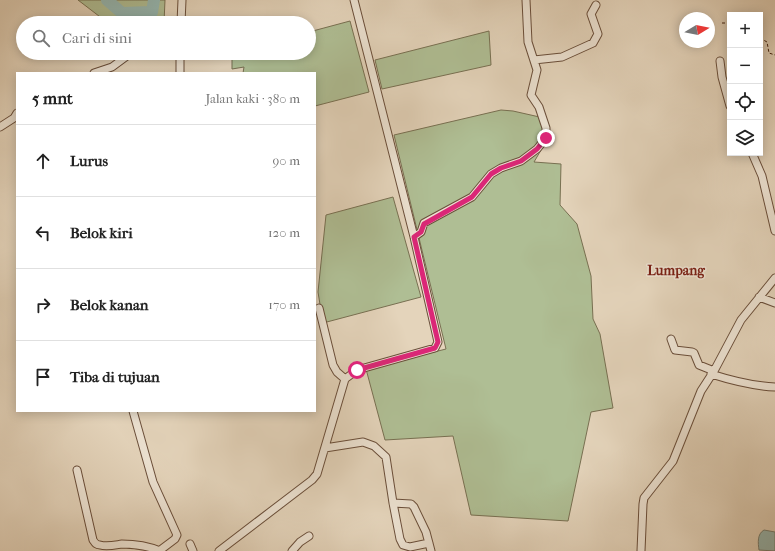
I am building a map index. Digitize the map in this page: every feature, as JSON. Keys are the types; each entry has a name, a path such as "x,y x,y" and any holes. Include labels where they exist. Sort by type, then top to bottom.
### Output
{"street":[{"path":"181,16 182,0"},
{"path":"219,551 318,474 345,379 357,370 435,348 438,342 414,237 354,0"},
{"path":"414,237 421,232 424,224 472,197 491,174 501,168 521,161 537,149 546,138 546,128 540,107 531,95 537,70 528,42 526,0"},
{"path":"534,60 562,57 593,43 598,34 591,14 596,5"},
{"path":"97,72 112,67 122,60"},
{"path":"180,60 180,72"},
{"path":"720,61 722,77 727,95"},
{"path":"0,127 14,118 16,115"},
{"path":"753,156 762,176 775,231"},
{"path":"641,551 644,498 673,461 701,391 742,320 775,278"},
{"path":"759,297 775,303"},
{"path":"319,308 333,365 337,372 345,379"},
{"path":"671,339 675,350 694,353 699,365 713,372 735,382 775,387"},
{"path":"77,470 93,540 95,543 104,546 132,545 151,547 160,551 175,539 177,535 153,482 133,412"},
{"path":"325,448 363,442 374,446 386,457 392,503 400,539 403,545 410,547 429,543"},
{"path":"392,503 411,504 414,507 426,532 431,551"},
{"path":"292,551 300,542 309,536"},
{"path":"190,544 193,551"}],"path":[{"path":"722,23 727,23"},
{"path":"763,40 767,42 769,53 775,55"}],"green space":[{"path":"78,0 165,0 164,16 99,16"},
{"path":"350,21 369,92 316,106 316,72 243,72 244,67 232,69 232,60 316,60 316,30"},
{"path":"489,31 491,65 382,89 375,60"},
{"path":"501,110 513,111 544,118 544,145 534,162 561,164 560,205 577,224 591,276 593,319 600,334 613,408 591,412 568,521 471,515 453,436 385,440 366,369 446,349 394,135"},
{"path":"393,197 421,297 323,323 318,292 326,215"}],"water":[{"path":"764,530 775,532 775,551 759,550 759,536"}],"waterway":[{"path":"107,0 122,13 152,12 154,0"}],"district":[{"name":"Lumpang","path":"676,270"}],"route":[{"path":"357,370 435,348 437,346 438,342 414,237 421,232 424,224 472,197 491,174 501,168 521,161 537,149 546,138"}]}
